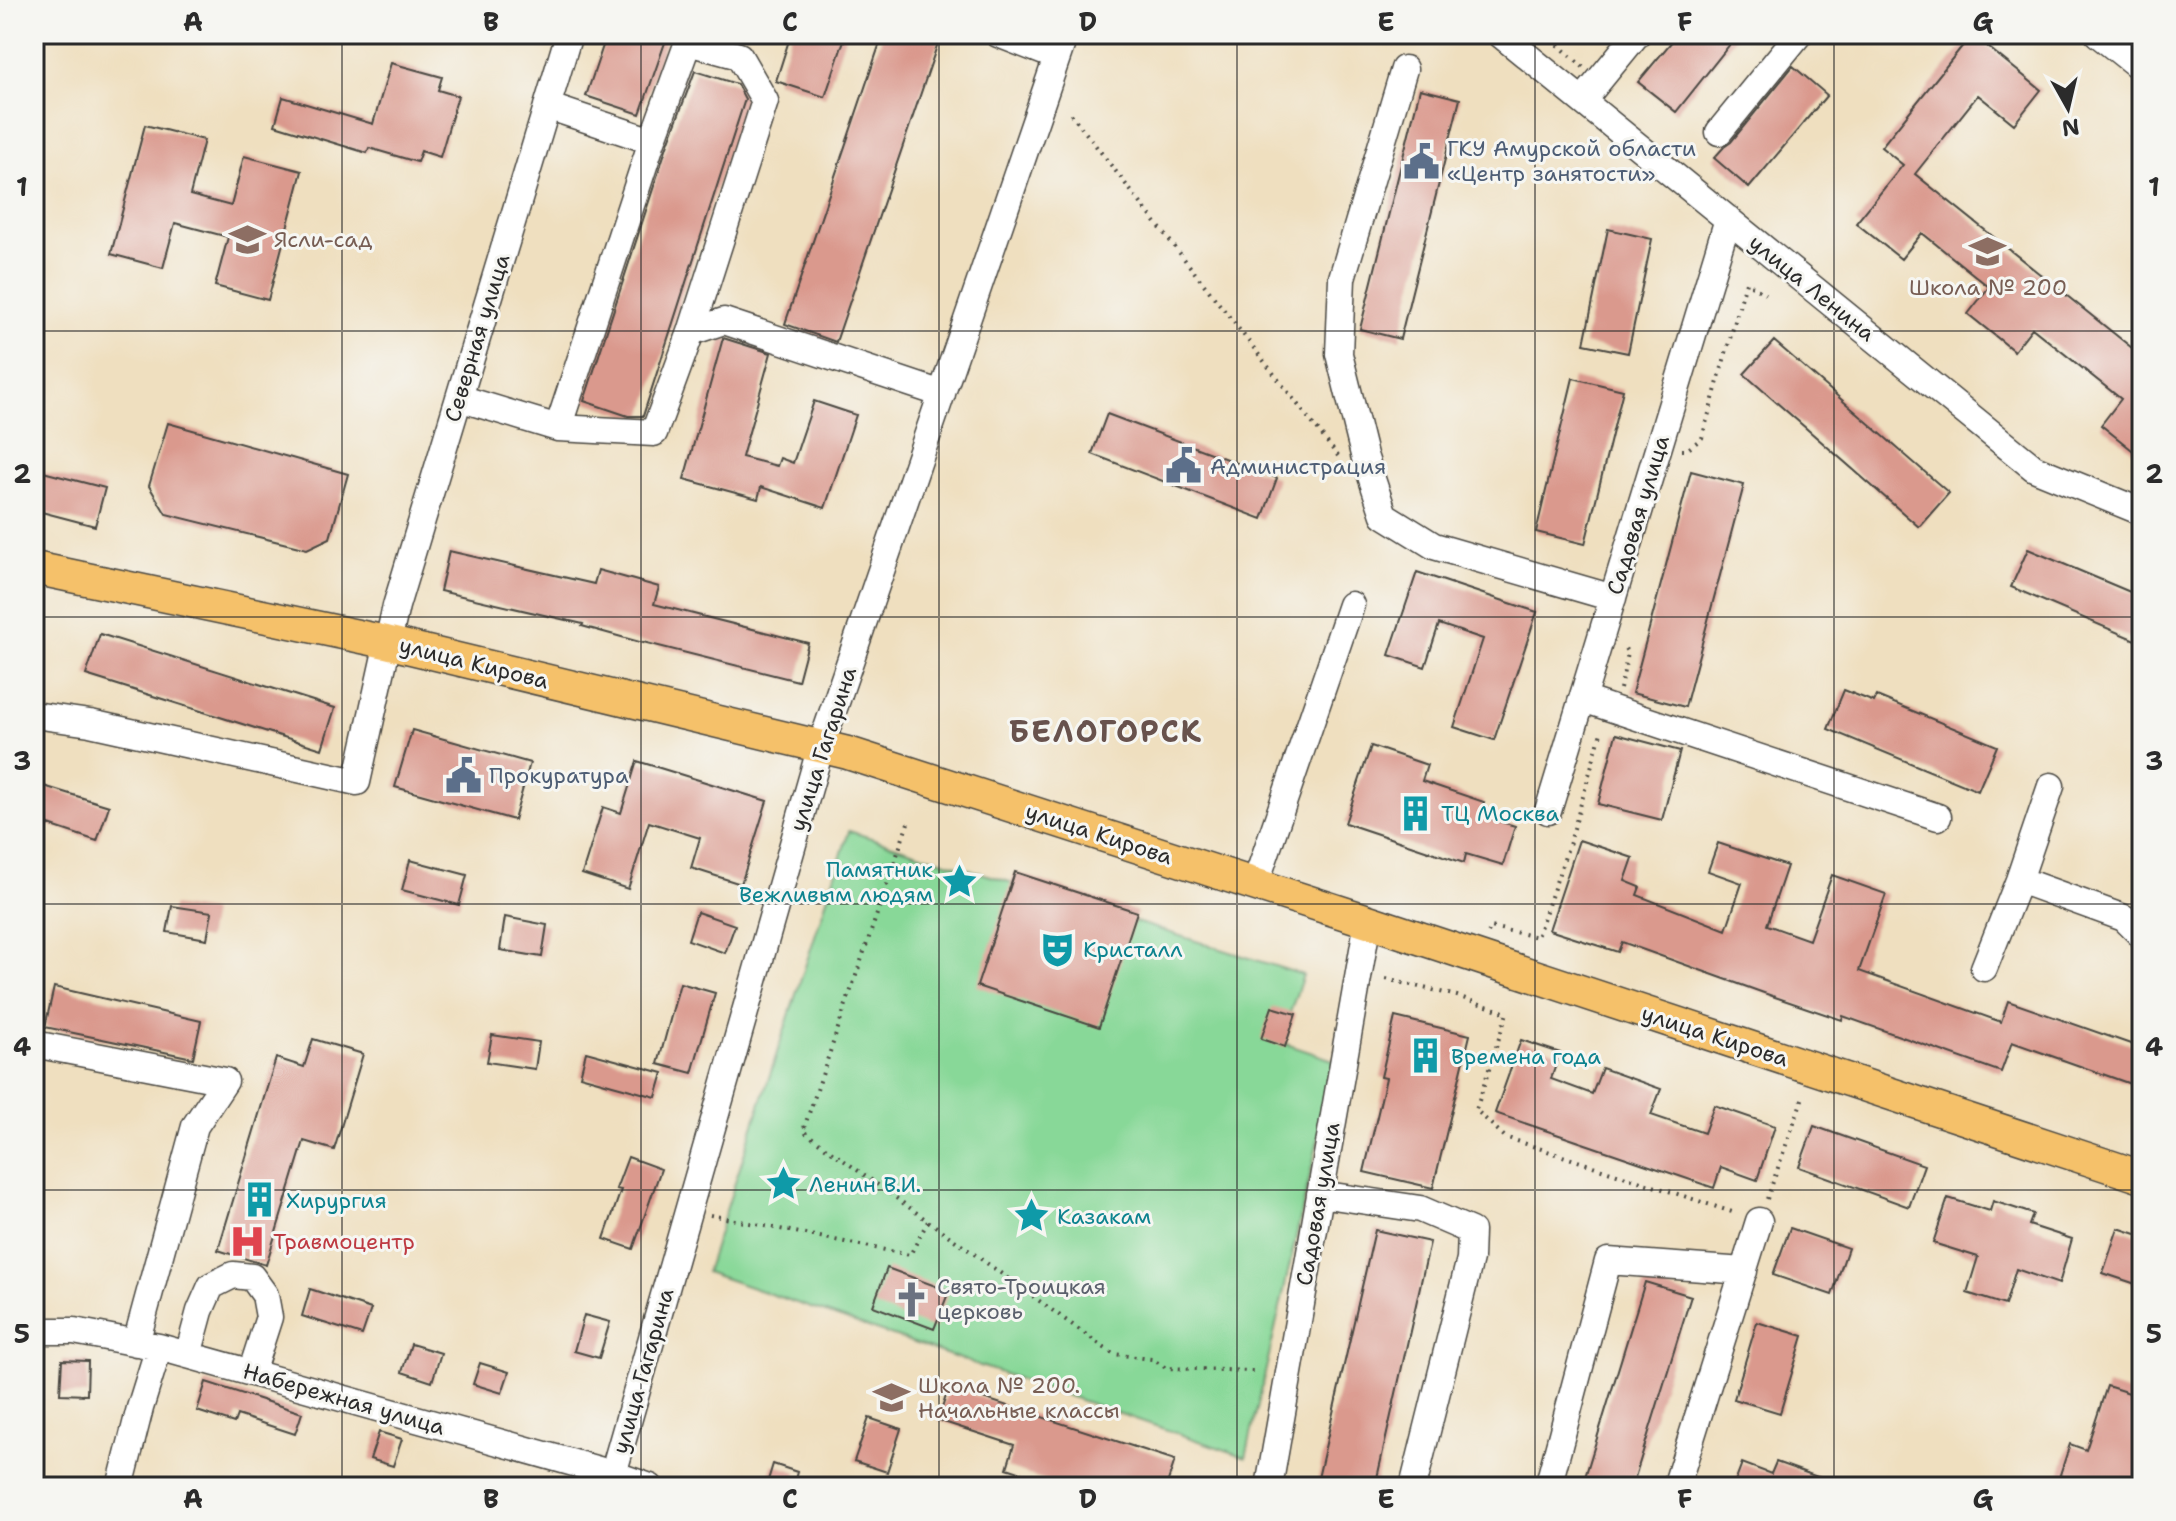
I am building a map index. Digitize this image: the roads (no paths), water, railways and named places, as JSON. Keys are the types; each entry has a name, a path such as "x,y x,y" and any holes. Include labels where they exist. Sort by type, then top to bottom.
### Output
{"main road":[{"name":"улица Кирова","path":"34,568 386,642 848,753 2142,1177"}],"street":[{"name":"Северная улица","path":"34,715 90,723 357,782 386,642 569,34"},
{"path":"998,34 1061,45"},
{"name":"улица Ленина","path":"1500,34 2034,468 2142,512"},
{"path":"1583,100 1637,34"},
{"path":"1719,132 1799,34"},
{"path":"2100,34 2142,69"},
{"path":"459,398 558,428 654,433 691,332 765,101 739,56 689,38 558,428"},
{"name":"улица Гагарина","path":"613,1474 821,746 1061,45"},
{"path":"1404,69 1342,278 1339,354 1364,455 1384,515 1434,546 1613,598"},
{"path":"547,106 652,141"},
{"name":"Садовая улица","path":"1548,811 1728,219"},
{"path":"691,332 724,321 942,394"},
{"path":"1255,885 1351,605"},
{"path":"1583,699 1938,817"},
{"path":"1984,968 2019,880 2051,786"},
{"path":"2019,880 2124,918 2142,936"},
{"name":"Садовая улица","path":"1269,1487 1368,921"},
{"path":"34,1044 225,1081 195,1126 147,1345 140,1408 120,1487"},
{"path":"1320,1194 1420,1209 1471,1231 1470,1259 1413,1487"},
{"path":"1676,1487 1759,1221"},
{"path":"1548,1487 1608,1261 1744,1271"},
{"path":"188,1355 200,1311 211,1286 233,1275 252,1277 265,1295 269,1317 251,1373"},
{"name":"Набережная улица","path":"34,1331 74,1331 188,1355 650,1487"}],"place":[{"name":"ГКУ Амурской области «Центр занятости»","path":"1421,161"},
{"name":"Ясли-сад","path":"248,239"},
{"name":"Школа № 200","path":"1988,251"},
{"name":"Администрация","path":"1184,466"},
{"name":"Прокуратура","path":"463,775"},
{"name":"ТЦ Москва","path":"1415,813"},
{"name":"Памятник Вежливым людям","path":"959,882"},
{"name":"Кристалл","path":"1057,949"},
{"name":"Времена года","path":"1425,1056"},
{"name":"Ленин В.И.","path":"783,1184"},
{"name":"Хирургия","path":"260,1200"},
{"name":"Казакам","path":"1031,1216"},
{"name":"Травмоцентр","path":"247,1241"},
{"name":"Свято-Троицкая церковь","path":"911,1299"},
{"name":"Школа № 200. Начальные классы","path":"892,1398"}],"district":[{"name":"БЕЛОГОРСК","path":"1106,731"}]}
